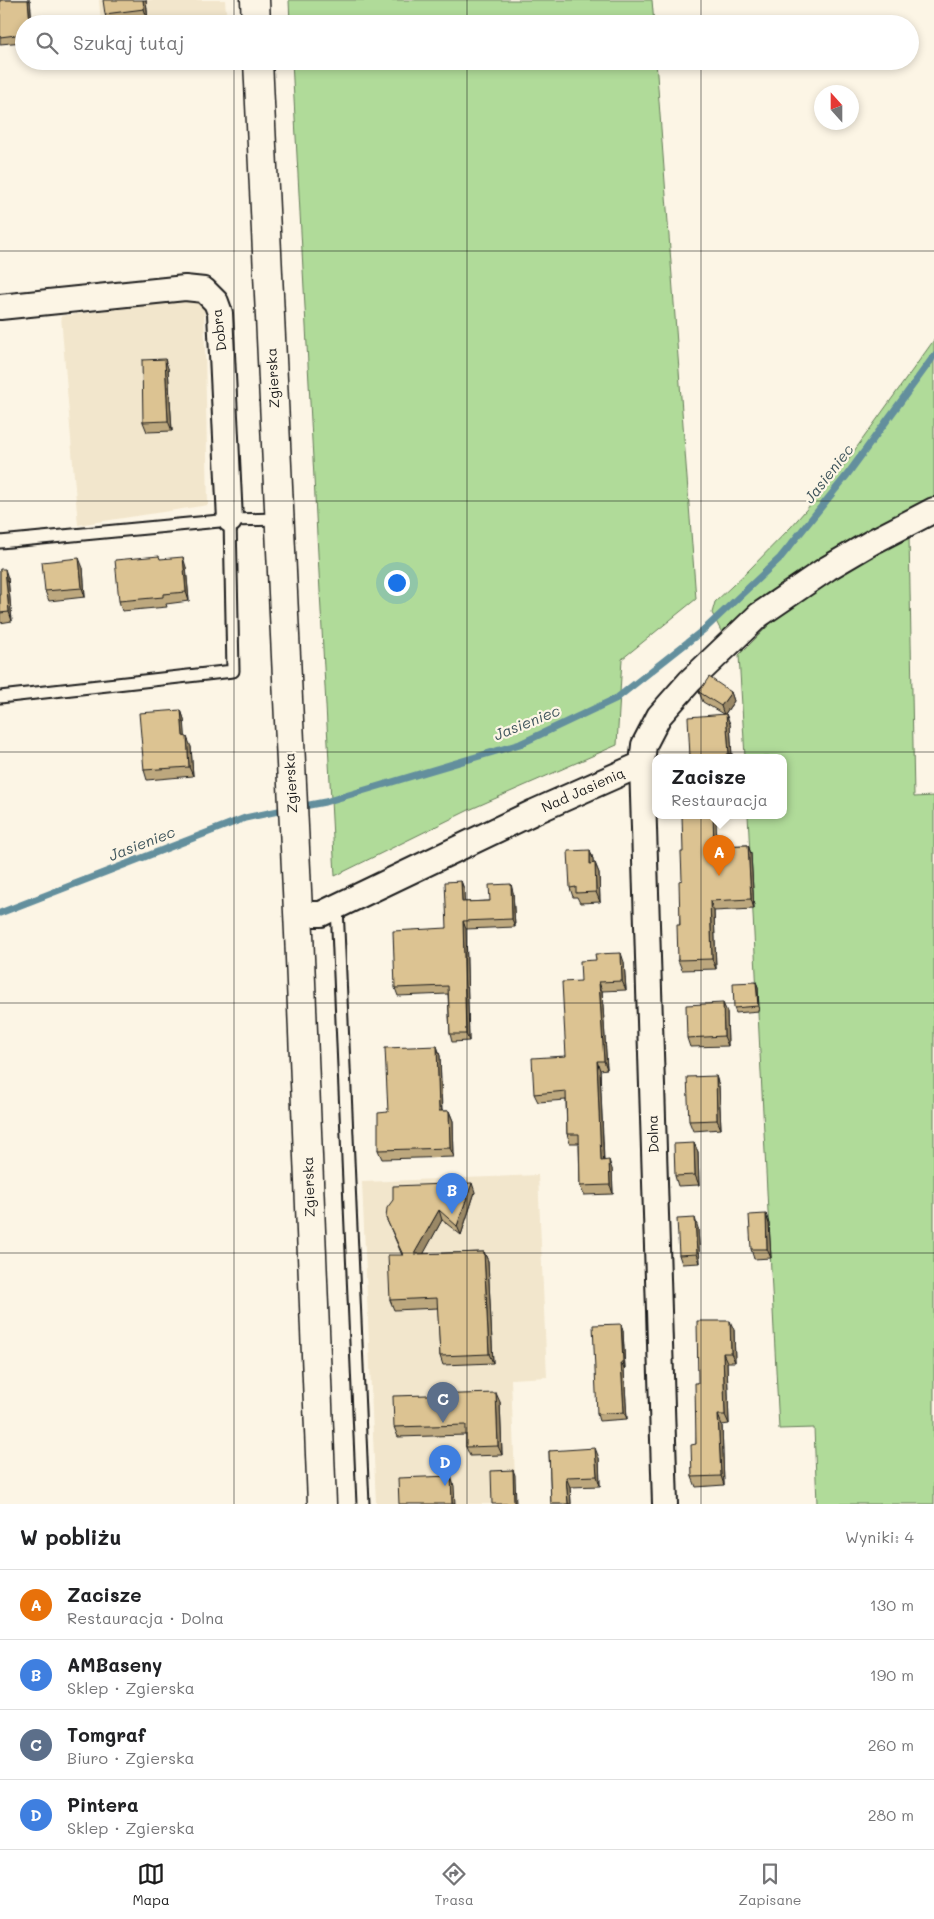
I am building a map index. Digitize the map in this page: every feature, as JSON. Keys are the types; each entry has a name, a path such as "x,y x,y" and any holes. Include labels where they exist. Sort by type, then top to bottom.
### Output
{"main road":[{"path":"255,0 256,15"},
{"name":"Zgierska","path":"258,70 298,914 322,1504"}],"street":[{"name":"Dobra","path":"0,307 185,288 204,290 216,302 220,313 230,520"},
{"name":"Nad Jasienią","path":"298,914 321,914 525,816 642,764 644,745 659,716 690,681 759,615 828,568 874,541 934,510"},
{"name":"Dolna","path":"642,764 664,1504"}],"lane":[{"path":"0,542 230,520 279,519"},
{"path":"0,697 232,671 230,520"},
{"path":"337,906 363,1504"}],"shaded area":[{"path":"99,0 225,0 226,15 100,15"},
{"path":"204,298 208,505 78,525 61,316"},
{"path":"538,1175 547,1377 511,1379 516,1504 376,1504 362,1182"}],"green space":[{"path":"289,0 652,0 653,15 290,15"},
{"path":"292,70 657,70 696,599 622,659 617,745 469,810 335,876"},
{"path":"934,340 934,500 780,585 745,610 722,633 712,613 715,602 791,527 839,472"},
{"path":"909,537 914,797 934,796 934,1504 817,1504 814,1428 779,1429 748,819 787,819 787,754 745,754 739,655 795,599"}],"building":[{"path":"0,0 28,0 29,15 15,15 15,35 0,37"},
{"path":"103,0 143,0 144,9 105,14"},
{"path":"165,359 168,421 143,422 142,360"},
{"path":"159,556 160,559 183,557 186,592 163,594 163,597 119,601 115,560"},
{"path":"79,558 82,588 45,591 42,562"},
{"path":"0,569 5,569 9,612 0,613"},
{"path":"709,677 731,692 721,706 699,692"},
{"path":"181,710 183,736 187,737 189,767 144,770 139,713"},
{"path":"726,714 729,754 690,754 688,717"},
{"path":"682,819 713,819 714,846 748,845 751,899 710,901 712,959 678,960 677,925 680,925 679,881 682,880 681,852 683,852"},
{"path":"590,850 590,864 595,863 596,892 576,893 576,887 570,888 568,851"},
{"path":"461,881 462,902 490,901 489,885 511,884 512,919 463,921 466,1034 450,1034 448,986 395,988 393,931 447,928 445,882"},
{"path":"621,953 622,981 599,982 604,1061 597,1061 601,1161 609,1160 610,1185 580,1186 579,1134 567,1134 566,1091 534,1094 532,1058 566,1056 562,982 581,981 580,961 596,960 595,954"},
{"path":"756,982 758,1006 734,1008 733,983"},
{"path":"723,1003 724,1036 687,1038 686,1005"},
{"path":"437,1046 439,1111 449,1111 450,1148 378,1150 378,1113 388,1112 385,1048"},
{"path":"716,1076 717,1120 689,1121 687,1077"},
{"path":"694,1143 695,1175 675,1176 674,1144"},
{"path":"472,1183 457,1226 439,1210 414,1254 484,1252 489,1354 440,1356 437,1298 390,1300 388,1255 403,1255 386,1218 387,1208 393,1200 393,1186"},
{"path":"766,1214 767,1249 751,1249 749,1215"},
{"path":"695,1218 697,1254 679,1255 677,1219"},
{"path":"697,1321 730,1321 731,1353 723,1353 725,1415 718,1415 721,1476 692,1477 691,1445 696,1444 695,1383 698,1383"},
{"path":"621,1324 624,1412 597,1414 593,1325"},
{"path":"496,1393 498,1446 466,1447 466,1425 394,1427 393,1396"},
{"path":"595,1448 597,1476 566,1477 568,1504 551,1504 549,1451"},
{"path":"513,1470 514,1504 492,1504 491,1471"},
{"path":"451,1476 452,1504 399,1504 398,1478"}],"waterway":[{"name":"Jasieniec","path":"299,807 325,802 520,744 617,698 707,627 780,558 847,475 934,356"},
{"name":"Jasieniec","path":"0,913 245,818 288,809"}],"place":[{"name":"Zacisze","path":"719,876"},
{"name":"AMBaseny","path":"452,1214"},
{"name":"Tomgraf","path":"443,1423"},
{"name":"Pintera","path":"445,1486"}]}
